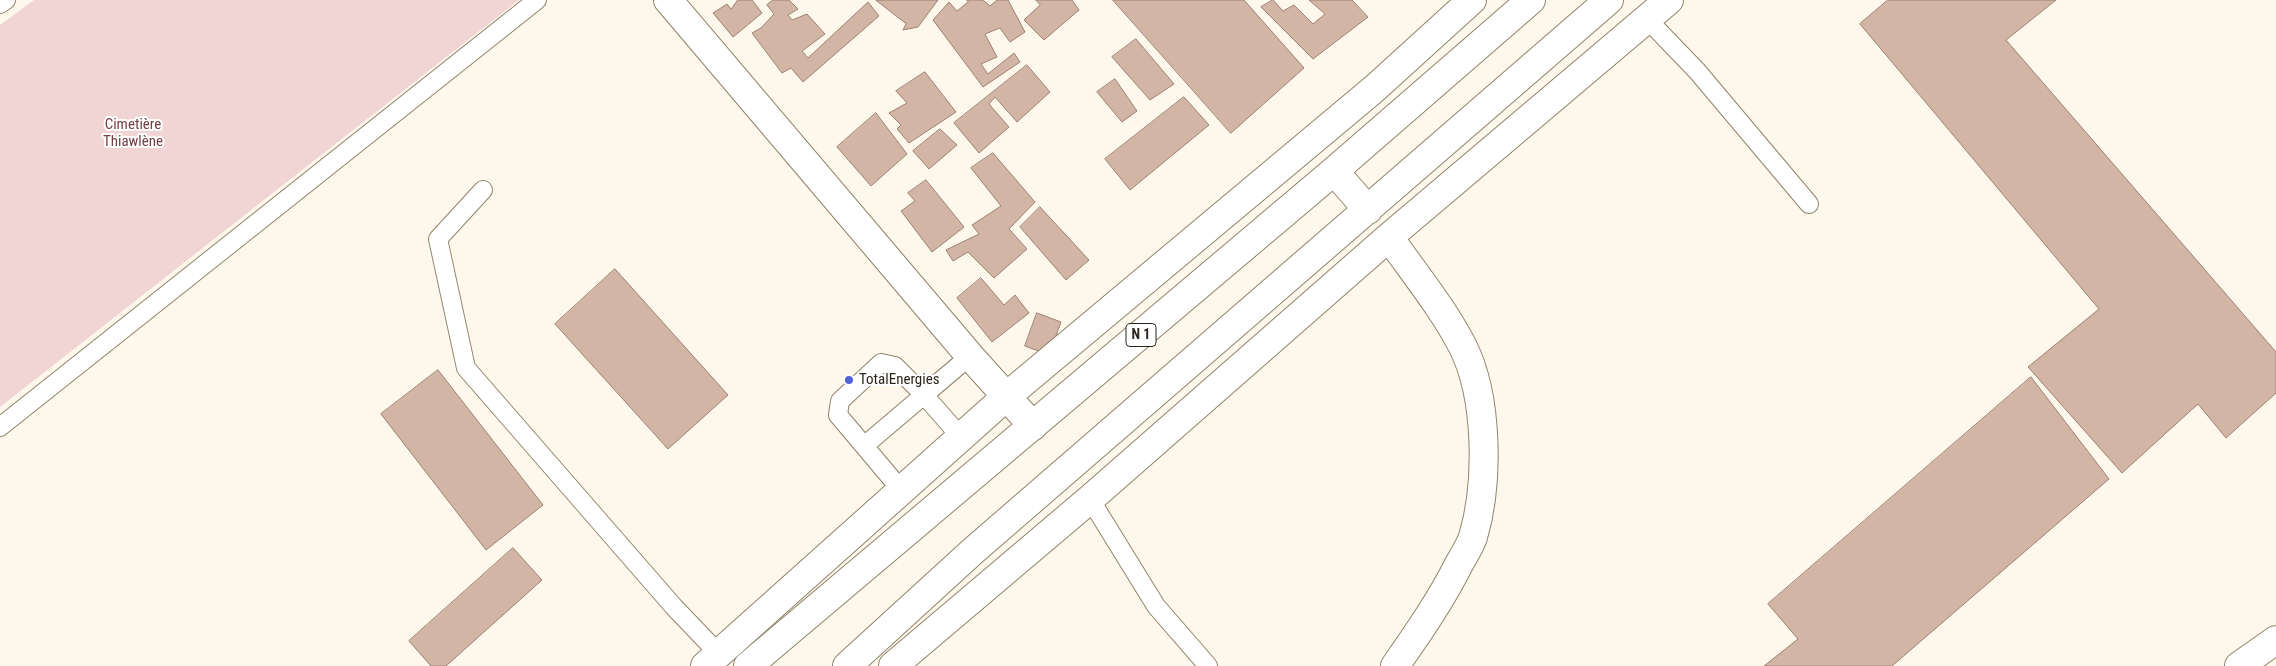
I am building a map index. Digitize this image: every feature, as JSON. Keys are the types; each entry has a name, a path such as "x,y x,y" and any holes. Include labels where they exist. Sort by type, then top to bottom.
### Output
{"main road":[{"path":"668,0 970,356 1033,426"},
{"path":"712,660 1007,396 1374,89 1472,0"},
{"name":"N 1","path":"748,666 1334,171 1531,0"},
{"path":"846,666 980,545 1609,0"},
{"path":"892,666 1090,499 1389,237 1669,0"},
{"path":"1334,171 1368,210"},
{"path":"1389,237 1441,310 1463,348 1477,385 1483,431 1482,484 1473,537 1442,599 1394,666"},
{"path":"2239,666 2276,640"}],"lane":[{"path":"0,4 6,0"},
{"path":"0,427 537,0"},
{"path":"1647,19 1697,71 1809,204"},
{"path":"483,190 438,239 466,368 674,607 712,660"},
{"path":"864,446 970,356"},
{"path":"902,491 838,415 840,401 881,363 895,366 961,437"},
{"path":"1090,499 1156,606 1208,666"}],"green space":[{"name":"Cimetière Thiawlène","path":"34,0 519,0 0,407 0,25"}],"building":[{"path":"738,0 752,0 762,13 733,37 713,13 727,4 731,9"},
{"path":"773,0 789,0 798,9 788,15 792,20 807,14 825,34 802,51 808,58 868,2 879,16 803,82 791,68 782,73 752,33 761,28 774,14 767,5"},
{"path":"876,0 938,0 918,27 903,30 906,24"},
{"path":"967,0 983,0 990,6 997,0 1008,0 1025,32 1010,42 1000,28 985,34 997,57 981,64 988,74 1014,53 1020,62 983,87 933,20 949,2 957,11 968,2"},
{"path":"1036,0 1072,0 1079,10 1044,40 1024,20 1040,5"},
{"path":"1113,0 1244,0 1304,68 1231,133"},
{"path":"1273,0 1283,11 1294,5 1313,24 1325,14 1309,0 1352,0 1368,17 1313,59 1261,7"},
{"path":"1888,0 2056,0 2006,40 2276,352 2276,393 2226,438 2198,404 2122,473 2028,367 2099,309 1860,24"},
{"path":"1136,39 1174,84 1150,100 1112,57"},
{"path":"1027,65 1050,92 1017,122 995,97 989,104 1009,127 979,153 954,123"},
{"path":"925,72 956,112 909,143 897,129 901,125 889,113 907,103 896,91"},
{"path":"1115,79 1137,111 1122,122 1097,92"},
{"path":"1184,97 1209,125 1130,190 1105,159"},
{"path":"876,113 907,154 871,186 837,147"},
{"path":"940,129 957,145 929,169 913,151"},
{"path":"993,153 1035,202 1009,229 1027,249 994,278 968,252 953,261 946,250 979,234 972,225 1001,206 971,168"},
{"path":"926,180 964,227 932,252 901,211 915,201 908,193"},
{"path":"1040,207 1089,260 1066,280 1020,227"},
{"path":"615,269 728,395 668,449 555,324"},
{"path":"981,278 1004,305 1015,295 1029,313 992,342 957,298"},
{"path":"1037,313 1061,322 1049,355 1025,346"},
{"path":"438,370 543,505 486,550 381,414"},
{"path":"2031,377 2109,479 1892,666 1764,666 1798,639 1768,604"},
{"path":"513,548 542,580 446,666 431,666 409,641"}],"place":[{"name":"TotalEnergies","path":"849,380"}]}
